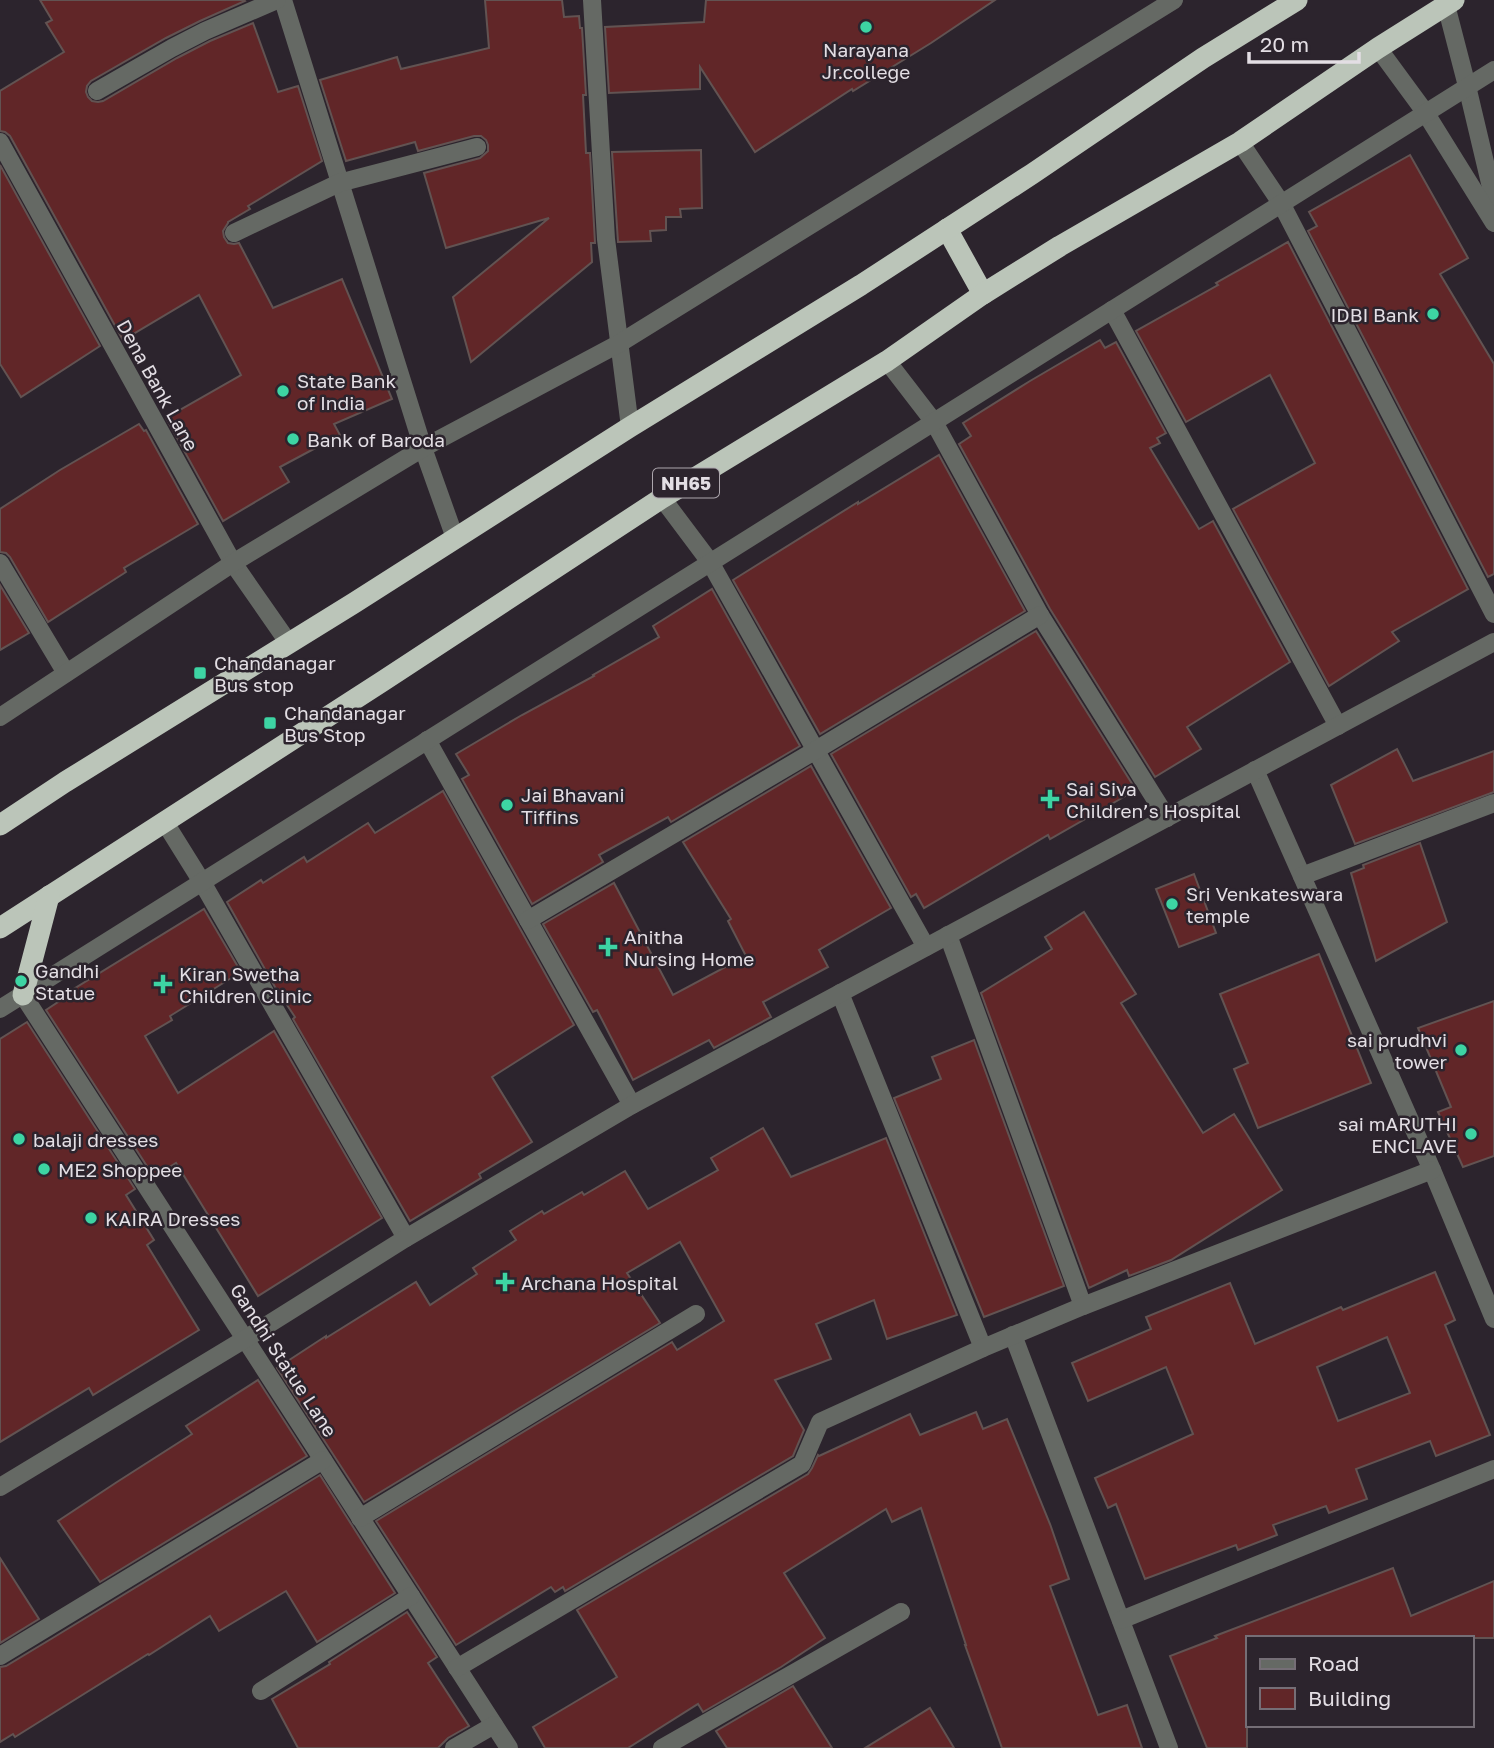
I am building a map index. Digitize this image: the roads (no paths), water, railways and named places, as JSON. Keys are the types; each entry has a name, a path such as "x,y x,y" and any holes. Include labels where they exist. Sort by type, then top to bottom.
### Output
{"highway":[{"path":"4,819 861,285 1203,58 1297,0"},
{"name":"NH65","path":"0,928 662,498 887,361 983,294 1060,246 1240,142 1378,48 1450,3"},
{"path":"947,229 983,294"},
{"path":"23,995 50,896"}],"street":[{"path":"97,91 205,31 277,0"},
{"path":"283,0 423,448 455,538"},
{"path":"592,0 606,239 630,427"},
{"path":"0,717 233,563 423,448 620,343 1174,0"},
{"path":"1450,3 1494,200"},
{"path":"1378,48 1426,112 1494,223"},
{"path":"0,1009 1494,69"},
{"name":"Dena Bank Lane","path":"0,142 233,563 288,642"},
{"path":"1240,142 1281,203 1494,614"},
{"path":"234,233 340,183 477,147"},
{"path":"1112,310 1338,726"},
{"path":"887,361 934,422 1040,615 1167,818"},
{"path":"662,498 710,562 926,947"},
{"path":"0,563 66,673"},
{"path":"528,920 1040,615"},
{"path":"0,1487 246,1339 406,1238 632,1105 1494,642"},
{"path":"427,740 632,1105"},
{"path":"1255,770 1432,1170 1494,1319"},
{"path":"1302,876 1494,803"},
{"path":"164,821 202,882 406,1238"},
{"path":"948,935 1083,1306"},
{"path":"840,993 983,1348"},
{"name":"Gandhi Statue Lane","path":"23,995 509,1748"},
{"path":"457,1668 802,1464 820,1422 1083,1306 1432,1170"},
{"path":"360,1518 696,1314"},
{"path":"1013,1335 1169,1748"},
{"path":"0,1656 323,1460"},
{"path":"1121,1620 1494,1469"},
{"path":"261,1691 411,1596"},
{"path":"662,1748 901,1612"},
{"path":"454,1748 494,1725"}],"place":[{"name":"Narayana Jr.college","path":"866,27"},
{"name":"IDBI Bank","path":"1433,314"},
{"name":"State Bank of India","path":"283,391"},
{"name":"Bank of Baroda","path":"293,439"},
{"name":"Chandanagar Bus stop","path":"200,673"},
{"name":"Chandanagar Bus Stop","path":"270,723"},
{"name":"Sai Siva Children’s Hospital","path":"1050,799"},
{"name":"Jai Bhavani Tiffins","path":"507,805"},
{"name":"Sri Venkateswara temple","path":"1172,904"},
{"name":"Anitha Nursing Home","path":"608,947"},
{"name":"Gandhi Statue","path":"21,981"},
{"name":"Kiran Swetha Children Clinic","path":"163,984"},
{"name":"sai prudhvi tower","path":"1461,1050"},
{"name":"sai mARUTHI ENCLAVE","path":"1471,1134"},
{"name":"balaji dresses","path":"19,1139"},
{"name":"ME2 Shoppee","path":"44,1169"},
{"name":"KAIRA Dresses","path":"91,1218"},
{"name":"Archana Hospital","path":"505,1282"}]}
